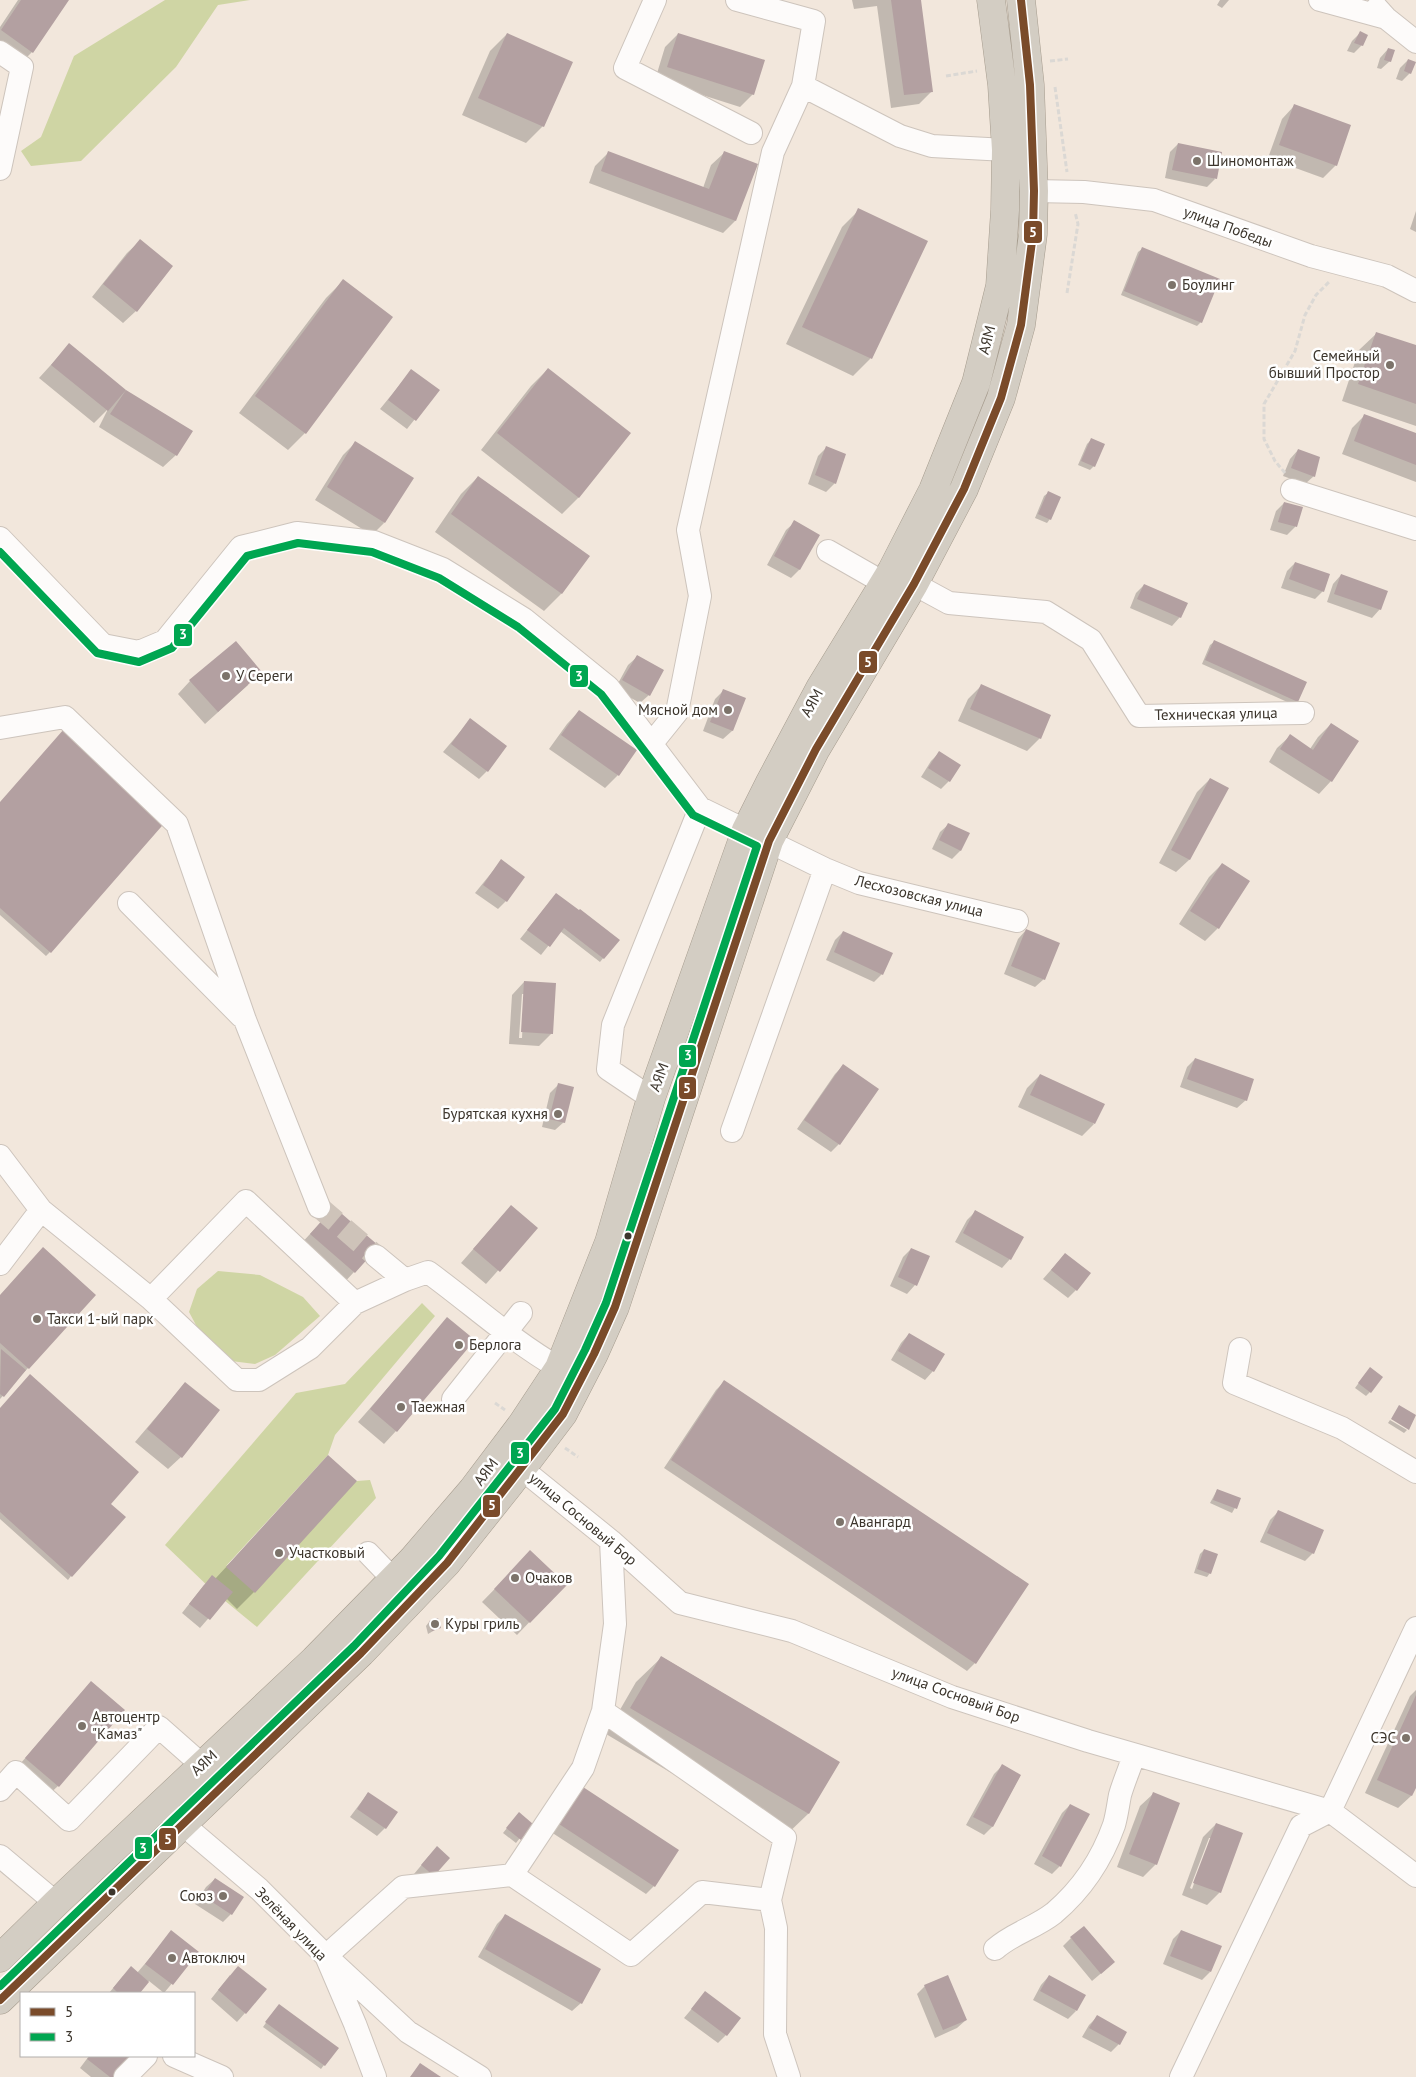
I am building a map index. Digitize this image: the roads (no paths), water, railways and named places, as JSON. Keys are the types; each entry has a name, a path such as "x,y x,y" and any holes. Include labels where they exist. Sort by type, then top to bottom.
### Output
{"highway":[{"name":"АЯМ","path":"0,2000 361,1653 428,1584 522,1469 562,1414 594,1354 615,1307 758,835 770,782 820,688 884,583 933,490 976,383 1000,286 1005,210 1006,150 1002,85 991,0"},
{"name":"АЯМ","path":"0,1958 314,1660 393,1579 473,1489 522,1424 559,1368 609,1242 652,1098 758,835 816,750 914,584 964,489 1001,398 1020,325 1033,234 1034,190 1030,85 1021,0"}],"street":[{"path":"655,0 625,68 751,133"},
{"path":"652,743 677,712 700,596 688,530 773,152 803,86 814,21 737,0"},
{"path":"1320,0 1386,18"},
{"path":"1370,0 1386,18 1416,42"},
{"path":"0,52 22,67 0,169"},
{"path":"803,86 900,136 932,146 1006,150"},
{"name":"улица Победы","path":"1034,190 1084,192 1154,200 1312,256 1387,276 1416,291"},
{"path":"1292,490 1416,529"},
{"path":"0,538 102,644 139,652 165,641 241,547 297,533 374,542 442,569 524,619 608,686 700,808 613,1025 608,1069 652,1098"},
{"path":"828,551 884,583"},
{"name":"Техническая улица","path":"914,584 949,603 1046,612 1091,640 1139,716 1303,713"},
{"path":"0,728 65,717 177,824 245,1020 319,1207"},
{"name":"Лесхозовская улица","path":"700,808 825,869 859,883 1017,921"},
{"path":"732,1131 825,869"},
{"path":"129,904 245,1020"},
{"path":"0,1156 42,1210 151,1299 238,1380 259,1380 310,1348 355,1303 405,1280 428,1272 530,1352 559,1368"},
{"path":"151,1299 246,1201 355,1303"},
{"path":"0,1264 42,1210"},
{"path":"376,1256 405,1280"},
{"path":"453,1399 521,1313"},
{"path":"1240,1349 1234,1383 1342,1428 1416,1472"},
{"name":"улица Сосновый Бор","path":"522,1469 611,1541 680,1602 792,1631 952,1697 1134,1755 1330,1811 1416,1876"},
{"path":"512,1875 583,1768 603,1711 615,1624 611,1541"},
{"path":"368,1553 393,1579"},
{"path":"1181,2077 1300,1826 1330,1811 1415,1631"},
{"path":"603,1711 785,1838 770,1900 776,1928 775,2034 789,2077"},
{"path":"0,1790 16,1772 69,1820 159,1728 202,1765"},
{"path":"995,1949 1005,1940 1037,1925 1054,1912 1075,1892 1094,1868 1114,1824 1121,1793 1134,1755"},
{"name":"Зелёная улица","path":"160,1805 259,1889 326,1956 375,2077"},
{"path":"0,1856 56,1903"},
{"path":"480,2077 408,2032 326,1956 403,1887 512,1875 631,1955 702,1892 770,1900"},
{"path":"125,2077 145,2057"},
{"path":"176,2057 222,2077"}],"tunnel":[{"path":"319,1207 376,1256"}],"place":[{"name":"Шиномонтаж","path":"1197,161"},
{"name":"Боулинг","path":"1172,285"},
{"name":"Семейный бывший Простор","path":"1390,365"},
{"name":"У Сереги","path":"226,676"},
{"name":"Мясной дом","path":"728,710"},
{"name":"Бурятская кухня","path":"558,1114"},
{"name":"Такси 1-ый парк","path":"37,1319"},
{"name":"Берлога","path":"459,1345"},
{"name":"Таежная","path":"401,1407"},
{"name":"Авангард","path":"840,1522"},
{"name":"Участковый","path":"279,1553"},
{"name":"Очаков","path":"515,1578"},
{"name":"Куры гриль","path":"435,1624"},
{"name":"Автоцентр \"Камаз\"","path":"82,1726"},
{"name":"СЭС","path":"1406,1738"},
{"name":"Союз","path":"223,1896"},
{"name":"Автоключ","path":"172,1958"}]}
